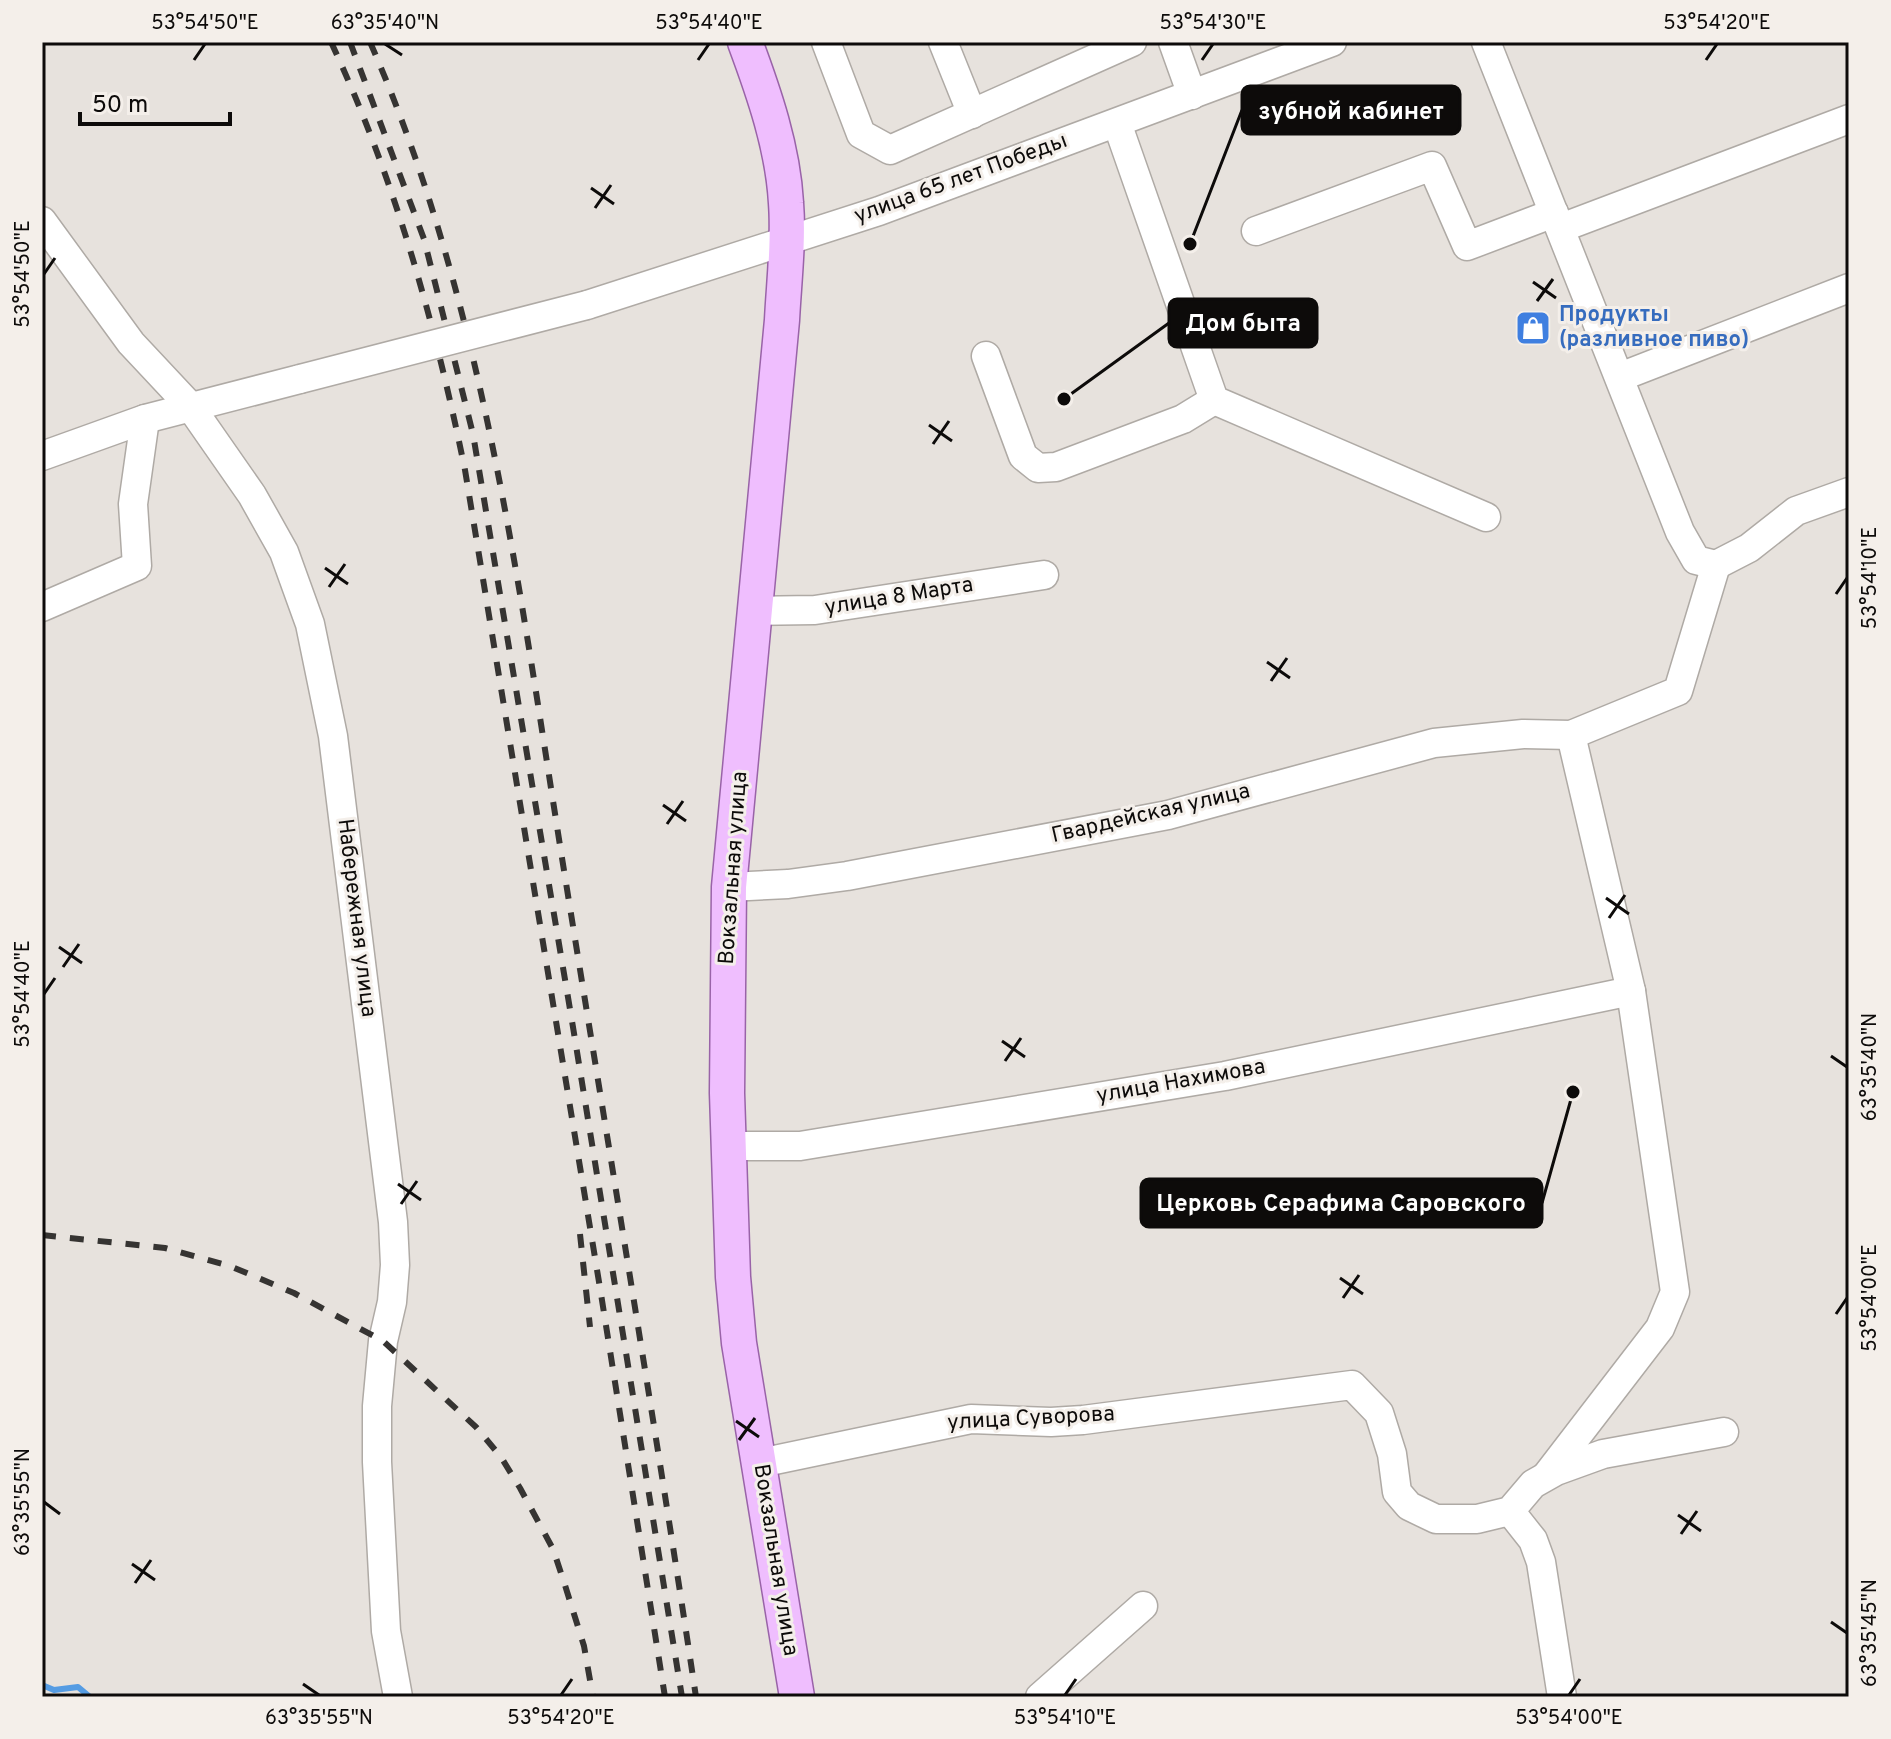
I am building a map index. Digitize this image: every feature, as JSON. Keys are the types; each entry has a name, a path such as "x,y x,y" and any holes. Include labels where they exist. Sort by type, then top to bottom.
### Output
{"main road":[{"name":"Вокзальная улица","path":"745,42 761,84 781,161 786,202 786,240 782,320 729,887 726,1029 728,1146 739,1343 797,1697"}],"street":[{"path":"826,42 861,134 890,150 1132,42"},
{"path":"943,42 972,114"},
{"path":"1173,42 1192,95"},
{"name":"улица 65 лет Победы","path":"42,456 190,406 587,305 879,211 1192,95 1282,51 1332,42"},
{"path":"1486,42 1680,532 1696,560 1716,565 1749,548 1796,511 1849,492"},
{"path":"1256,231 1432,166 1467,246 1558,220 1849,119"},
{"path":"1117,123 1214,400 1486,517"},
{"name":"Набережная улица","path":"42,221 131,343 190,406 252,495 284,552 310,624 333,736 393,1222 395,1265 377,1406 377,1462 386,1631 398,1697"},
{"path":"1620,377 1849,288"},
{"path":"986,356 1023,456 1038,468 1056,467 1183,419 1214,400"},
{"path":"42,607 137,566 133,504 145,419"},
{"path":"1546,1476 1660,1328 1675,1292 1631,991 1571,735 1678,691 1716,565"},
{"name":"улица 8 Марта","path":"754,611 815,610 1044,575"},
{"name":"Гвардейская улица","path":"729,887 847,876 1168,815 1434,743 1523,734 1571,735"},
{"name":"улица Нахимова","path":"728,1146 800,1146 1225,1076 1631,991"},
{"name":"улица Суворова","path":"760,1463 971,1419 1083,1420 1352,1385 1379,1413 1392,1454 1397,1492 1409,1506 1436,1519 1477,1519 1510,1511"},
{"path":"1562,1697 1541,1562 1533,1540 1510,1511 1533,1484 1546,1476 1603,1454 1724,1432"},
{"path":"1040,1697 1143,1606"}],"waterway":[{"path":"42,1685 54,1690 78,1687 90,1697"}],"railway":[{"path":"331,42 375,146 411,252 465,470 665,1697"},
{"path":"350,42 424,239 473,434 682,1697"},
{"path":"370,42 409,140 441,240 469,341 492,443 529,650 696,1697"},
{"path":"580,1234 590,1327"},
{"path":"42,1235 165,1248 230,1266 294,1293 383,1341 476,1427 501,1457 520,1488 553,1549 584,1646 593,1697"}],"place":[{"name":"зубной кабинет","path":"1190,244"},
{"name":"Продукты (разливное пиво)","path":"1533,328"},
{"name":"Дом быта","path":"1064,399"},
{"name":"Церковь Серафима Саровского","path":"1573,1092"}]}
